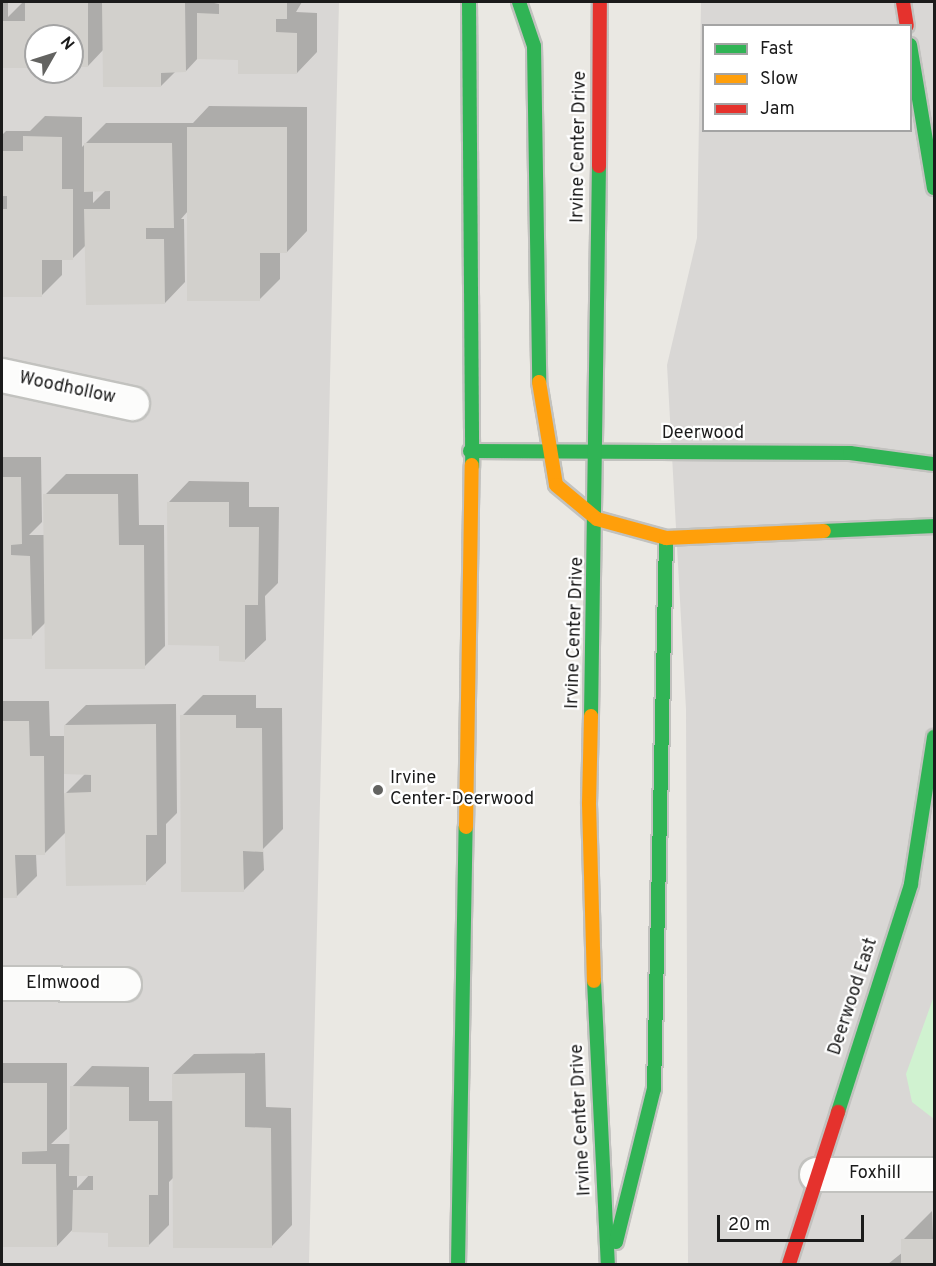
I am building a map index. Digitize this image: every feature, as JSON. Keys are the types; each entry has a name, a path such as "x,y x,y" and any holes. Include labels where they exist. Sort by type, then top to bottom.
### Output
{"main road":[{"path":"458,1264 472,520 469,2"},
{"path":"519,2 534,46 539,393 556,484 597,519 666,538 934,526"},
{"name":"Irvine Center Drive","path":"600,2 597,519 589,804 598,1115 609,1264"},
{"path":"903,2 907,24"},
{"path":"912,57 934,188"},
{"name":"Deerwood","path":"470,451 850,453 934,464"},
{"path":"609,1264 654,1089 666,538"},
{"name":"Deerwood East","path":"789,1264 816,1174 911,884 934,737"}],"street":[{"name":"Woodhollow","path":"2,375 132,403"},
{"name":"Elmwood","path":"2,983 124,984"},
{"name":"Foxhill","path":"816,1174 934,1174"}],"shaded area":[{"path":"2,2 339,2 309,1264 2,1264"},
{"path":"701,2 934,2 934,1264 688,1264 686,709 667,365 697,238"}],"green space":[{"path":"934,996 934,1119 912,1102 906,1074"}],"building":[{"path":"25,2 88,2 88,67 84,67 84,24 24,24 24,68 2,68 2,21 25,21"},
{"path":"102,2 185,2 186,72 161,73 161,87 103,87"},
{"path":"209,2 287,2 287,19 276,19 276,32 297,33 297,74 238,74 238,60 197,59 197,13 219,14 219,4"},
{"path":"187,127 287,127 287,253 260,253 260,301 187,301"},
{"path":"23,136 62,137 62,189 73,189 73,260 42,260 42,297 2,297 2,209 7,209 7,196 2,196 2,151 23,151"},
{"path":"84,143 172,143 174,228 146,228 146,239 164,239 165,304 86,305 84,209 110,209 110,191 84,192"},
{"path":"2,477 21,477 22,544 11,545 11,555 30,556 32,639 2,639"},
{"path":"43,494 118,494 119,545 144,545 145,669 45,669"},
{"path":"167,502 229,502 229,527 259,527 258,605 245,605 245,662 219,661 219,646 168,645"},
{"path":"180,715 236,715 236,728 262,728 263,852 243,851 244,892 181,892"},
{"path":"2,721 29,721 30,756 44,756 45,855 15,855 17,898 2,898"},
{"path":"156,724 157,835 146,835 146,885 66,886 64,793 91,792 91,775 64,774 64,725"},
{"path":"245,1073 245,1127 271,1128 272,1248 173,1248 172,1074"},
{"path":"2,1083 47,1083 47,1151 22,1152 22,1164 56,1164 57,1247 2,1247"},
{"path":"70,1086 129,1087 129,1121 158,1121 158,1195 149,1195 149,1247 108,1247 108,1233 72,1232 73,1190 93,1190 93,1176 69,1176"},
{"path":"901,1239 934,1239 934,1264 901,1264"}],"traffic: fast":[{"path":"469,2 472,465"},
{"path":"519,2 534,46 539,382"},
{"path":"912,57 934,188"},
{"path":"591,716 599,166"},
{"path":"470,451 850,453 934,464"},
{"path":"824,531 934,526"},
{"path":"616,1242 654,1089 666,538"},
{"path":"838,1112 911,884 934,737"},
{"path":"458,1264 466,827"},
{"path":"594,981 608,1264"}],"traffic: slow":[{"path":"539,382 556,485 597,519"},
{"path":"466,827 472,465"},
{"path":"597,519 666,538 824,531"},
{"path":"591,716 589,804 594,981"}],"traffic: jam":[{"path":"599,166 600,2"},
{"path":"903,2 907,24"},
{"path":"789,1264 838,1112"}],"place":[{"name":"Irvine Center-Deerwood","path":"378,790"}]}
